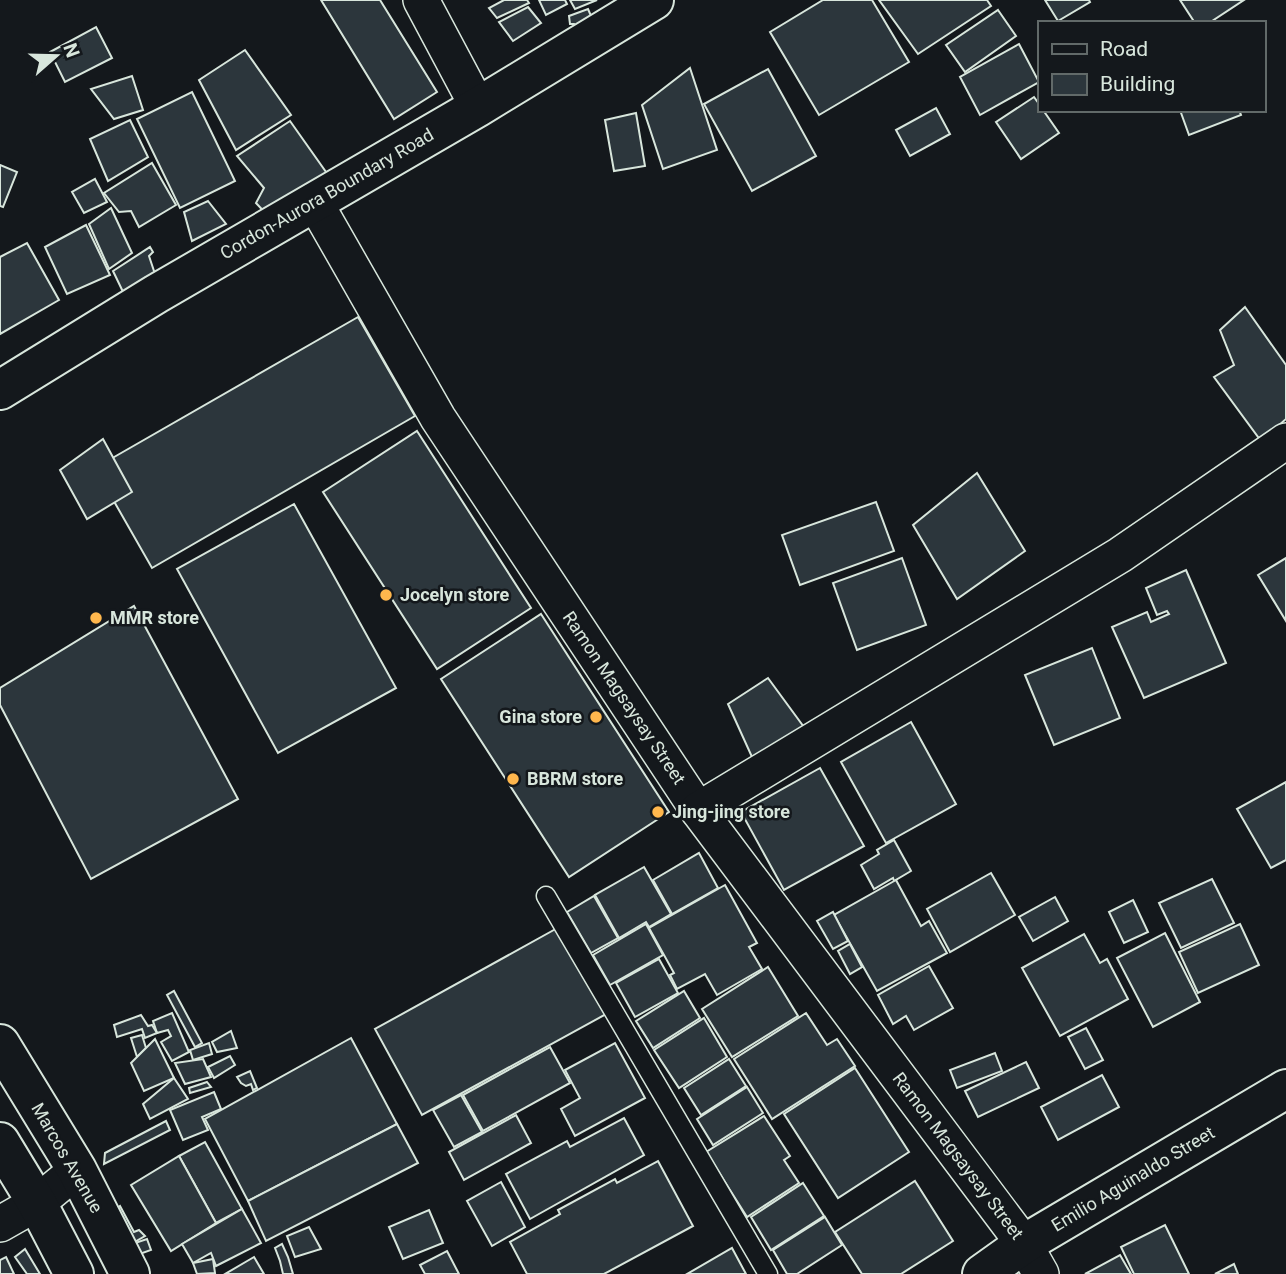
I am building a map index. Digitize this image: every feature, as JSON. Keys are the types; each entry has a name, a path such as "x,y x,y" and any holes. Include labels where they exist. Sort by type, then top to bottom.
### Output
{"main road":[{"name":"Cordon-Aurora Boundary Road","path":"0,390 156,294 478,107 653,0"},
{"name":"Marcos Avenue","path":"0,1044 76,1170 130,1274"},
{"name":"Emilio Aguinaldo Street","path":"982,1274 1032,1259 1286,1089"},
{"path":"0,1142 37,1203 74,1274"}],"street":[{"path":"421,0 478,107"},
{"name":"Ramon Magsaysay Street","path":"314,201 438,418 698,810 1032,1259"},
{"path":"698,810 1120,555 1286,442"},
{"path":"0,1224 37,1203 76,1170"}],"lane":[{"path":"546,896 768,1274"}],"building":[{"path":"321,0 380,0 437,92 394,119"},
{"path":"504,0 527,0 529,3 497,18 489,8"},
{"path":"539,0 565,0 567,4 546,15"},
{"path":"570,0 597,0 575,9"},
{"path":"823,0 872,0 909,62 819,115 770,32"},
{"path":"879,0 987,0 991,6 918,54"},
{"path":"1045,0 1089,0 1090,2 1058,21"},
{"path":"1180,0 1244,0 1212,21 1194,21"},
{"path":"528,7 541,23 513,41 499,22"},
{"path":"588,9 595,25 579,35 574,24 570,24 569,16"},
{"path":"998,10 1016,36 965,72 946,45"},
{"path":"96,27 112,58 65,82 50,52"},
{"path":"1019,44 1038,83 980,115 960,77"},
{"path":"245,50 291,115 236,150 199,80"},
{"path":"690,68 717,150 663,169 642,105"},
{"path":"768,69 816,156 752,191 704,104"},
{"path":"132,76 143,110 114,119 91,89"},
{"path":"192,92 235,181 180,208 137,119"},
{"path":"1034,97 1038,103 1038,112 1044,112 1059,133 1021,159 996,122"},
{"path":"936,108 950,134 910,156 896,130"},
{"path":"1181,112 1240,112 1241,115 1189,135"},
{"path":"636,113 645,166 614,171 605,120"},
{"path":"130,120 148,157 108,181 90,139"},
{"path":"290,121 328,177 271,219 256,203 264,188 237,156"},
{"path":"152,163 176,205 139,227 131,211 119,212 104,193"},
{"path":"0,165 17,172 3,207 0,206"},
{"path":"95,179 107,202 84,213 72,192"},
{"path":"208,201 226,224 192,241 184,212"},
{"path":"111,208 132,253 109,269 89,224"},
{"path":"86,225 110,275 67,294 45,247"},
{"path":"27,243 59,300 0,334 0,257"},
{"path":"150,247 153,252 149,256 156,277 125,296 113,271"},
{"path":"1245,307 1286,365 1286,419 1261,441 1214,377 1234,365 1220,330"},
{"path":"358,317 415,416 152,568 95,468"},
{"path":"417,431 531,608 437,669 323,492"},
{"path":"103,439 132,492 87,519 60,470"},
{"path":"977,473 1025,551 957,599 913,525"},
{"path":"876,502 894,551 800,585 782,535"},
{"path":"294,504 396,688 278,753 177,569"},
{"path":"902,558 926,625 857,650 833,583"},
{"path":"1286,558 1286,621 1258,575"},
{"path":"1186,570 1226,663 1144,698 1112,627 1147,612 1151,622 1169,614 1167,611 1157,615 1146,588"},
{"path":"134,606 238,799 91,879 0,705 0,688"},
{"path":"541,614 669,812 569,877 441,679"},
{"path":"1092,648 1120,718 1054,745 1025,675"},
{"path":"768,678 809,734 757,768 728,704"},
{"path":"911,722 956,804 886,843 841,762"},
{"path":"820,768 864,846 784,890 741,812"},
{"path":"1286,782 1286,860 1271,868 1237,809"},
{"path":"894,840 911,871 874,889 861,865 879,854 877,850"},
{"path":"699,853 718,888 672,914 653,880"},
{"path":"644,867 671,914 649,927 646,922 619,938 595,895"},
{"path":"991,873 1015,915 950,952 927,909"},
{"path":"1212,879 1234,923 1181,948 1159,903"},
{"path":"896,880 921,926 929,921 947,953 877,991 834,915"},
{"path":"725,885 757,943 749,947 762,969 717,995 705,974 677,989 670,975 674,973 649,928"},
{"path":"594,896 618,938 591,953 567,912"},
{"path":"1055,897 1068,921 1033,941 1019,917"},
{"path":"1133,900 1148,932 1124,943 1109,912"},
{"path":"833,912 848,941 833,949 817,921"},
{"path":"646,924 663,955 610,985 593,955"},
{"path":"1240,924 1259,965 1198,993 1179,952"},
{"path":"561,926 608,1013 422,1115 375,1029"},
{"path":"1165,933 1200,1002 1153,1027 1117,958"},
{"path":"1084,934 1100,963 1107,959 1128,999 1060,1036 1022,968"},
{"path":"850,944 862,967 850,974 838,951"},
{"path":"659,959 678,993 635,1017 616,983"},
{"path":"929,966 953,1008 914,1030 906,1016 893,1024 878,995"},
{"path":"768,967 798,1016 732,1057 702,1009"},
{"path":"174,991 202,1043 195,1047 167,995"},
{"path":"684,991 700,1018 653,1048 636,1021"},
{"path":"172,1013 189,1052 172,1061 161,1042 171,1036 168,1030 157,1033 153,1021"},
{"path":"806,1013 827,1045 837,1039 855,1066 772,1119 734,1059"},
{"path":"141,1015 157,1033 145,1038 142,1029 117,1037 114,1025"},
{"path":"704,1018 727,1057 679,1088 654,1050"},
{"path":"1086,1028 1103,1060 1085,1069 1068,1037"},
{"path":"231,1031 237,1048 217,1052 212,1042"},
{"path":"142,1035 146,1048 137,1057 131,1038"},
{"path":"351,1038 397,1124 248,1201 205,1119"},
{"path":"155,1039 174,1078 144,1091 131,1063"},
{"path":"209,1043 212,1054 193,1060 190,1050"},
{"path":"615,1043 645,1098 575,1136 561,1109 580,1098 565,1070"},
{"path":"550,1047 570,1083 483,1131 463,1095"},
{"path":"995,1053 1002,1071 957,1088 950,1070"},
{"path":"230,1056 235,1065 214,1078 208,1067"},
{"path":"203,1059 211,1077 185,1084 175,1063"},
{"path":"729,1059 746,1086 701,1115 684,1088"},
{"path":"1026,1062 1039,1088 978,1117 965,1091"},
{"path":"855,1068 909,1152 838,1198 784,1114"},
{"path":"250,1071 257,1088 253,1090 251,1084 246,1086 237,1077"},
{"path":"1102,1075 1119,1107 1058,1140 1041,1107"},
{"path":"174,1078 188,1099 150,1119 143,1104"},
{"path":"207,1082 211,1087 190,1093 189,1088"},
{"path":"747,1087 763,1113 713,1145 697,1119"},
{"path":"214,1092 221,1109 202,1117 208,1130 183,1140 170,1110"},
{"path":"461,1095 482,1132 454,1147 433,1110"},
{"path":"516,1115 531,1143 464,1180 449,1152"},
{"path":"764,1116 790,1156 784,1160 799,1183 747,1217 706,1152"},
{"path":"624,1118 644,1155 530,1219 506,1174 567,1141 570,1147"},
{"path":"166,1121 170,1130 104,1164 105,1153"},
{"path":"397,1124 418,1163 266,1241 248,1201"},
{"path":"205,1142 242,1209 216,1223 179,1156"},
{"path":"179,1156 216,1223 171,1251 131,1185"},
{"path":"658,1161 693,1226 604,1274 527,1274 510,1242 560,1214 558,1210 615,1179 617,1183"},
{"path":"915,1181 953,1241 901,1274 862,1274 835,1232"},
{"path":"501,1182 525,1227 492,1246 467,1201"},
{"path":"803,1183 824,1216 771,1250 751,1217"},
{"path":"120,1206 134,1232 139,1230 145,1236 131,1244 112,1212"},
{"path":"242,1209 261,1243 216,1266 211,1253 193,1263 182,1244"},
{"path":"429,1210 443,1243 403,1259 389,1227"},
{"path":"825,1217 842,1245 797,1274 787,1274 773,1250"},
{"path":"1165,1225 1189,1274 1134,1274 1121,1247"},
{"path":"309,1227 321,1249 295,1257 287,1236"},
{"path":"147,1239 151,1250 134,1256 129,1245"},
{"path":"282,1244 293,1274 283,1274 275,1248"},
{"path":"732,1248 746,1274 687,1274"},
{"path":"25,1249 40,1274 27,1274 15,1257"},
{"path":"447,1251 459,1274 425,1274 420,1265"},
{"path":"1120,1255 1131,1274 1085,1274"},
{"path":"6,1257 14,1274 0,1274 0,1260"},
{"path":"254,1257 264,1274 225,1274"},
{"path":"213,1259 215,1273 197,1274 193,1263"},
{"path":"1234,1264 1238,1274 1215,1274"}],"place":[{"name":"Jocelyn store","path":"386,595"},
{"name":"MMR store","path":"96,618"},
{"name":"Gina store","path":"596,717"},
{"name":"BBRM store","path":"513,779"},
{"name":"Jing-jing store","path":"658,812"}]}
